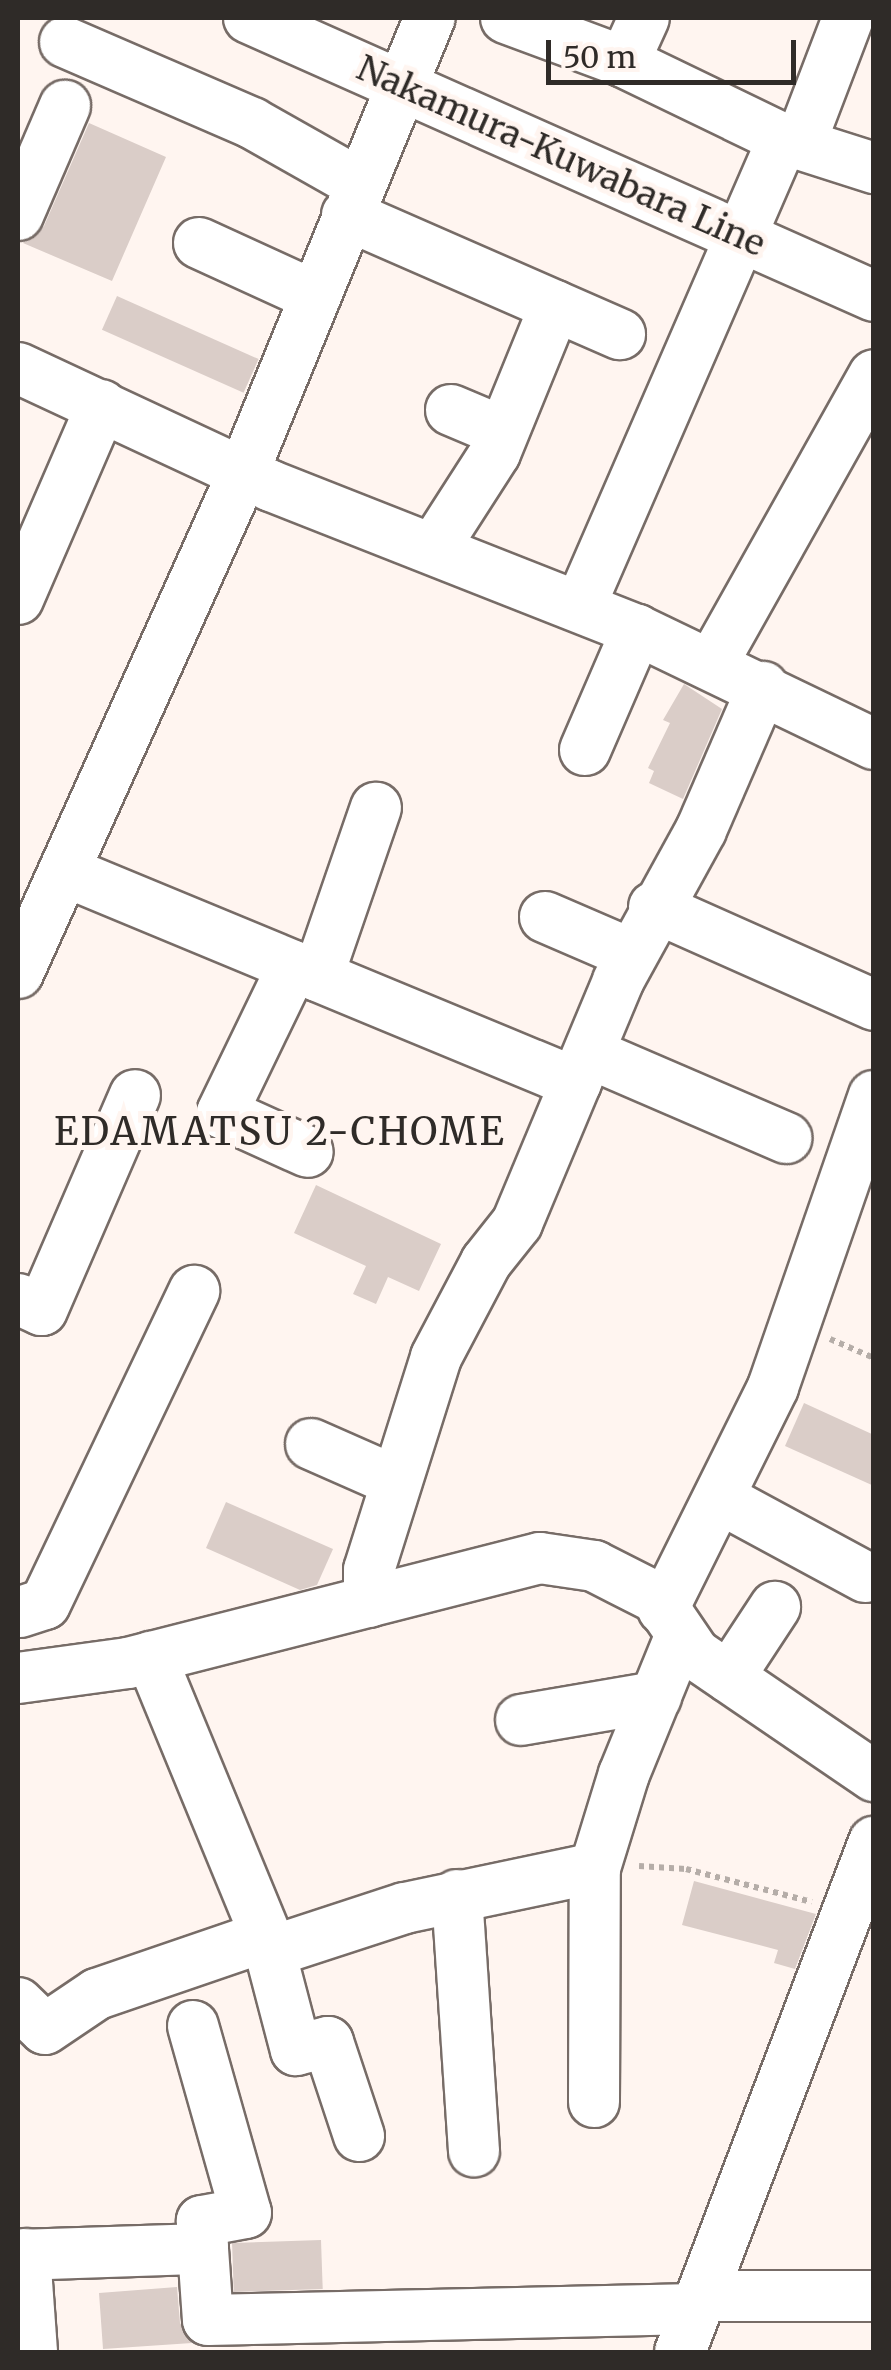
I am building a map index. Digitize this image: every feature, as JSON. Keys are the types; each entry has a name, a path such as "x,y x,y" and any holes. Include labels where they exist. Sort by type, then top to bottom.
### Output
{"street":[{"name":"Nakamura-Kuwabara Line","path":"249,18 874,296"},
{"path":"18,974 28,923 64,870 243,473 430,18"},
{"path":"506,18 624,62 791,141 874,168"},
{"path":"624,62 644,18"},
{"path":"580,606 742,237 848,18"},
{"path":"64,42 252,123 354,200 555,306 620,334"},
{"path":"18,215 65,106"},
{"path":"198,244 315,296"},
{"path":"434,548 503,432 555,306"},
{"path":"18,368 243,473 580,606 870,732"},
{"path":"712,664 874,374"},
{"path":"18,599 102,405"},
{"path":"451,410 503,432"},
{"path":"585,750 637,630"},
{"path":"369,1602 369,1570 436,1358 486,1262 516,1223 631,954 702,830 763,687"},
{"path":"308,1152 222,1114 306,971 376,808"},
{"path":"64,870 306,971 786,1138"},
{"path":"654,908 874,1004"},
{"path":"545,917 631,954"},
{"path":"18,1299 42,1310 135,1095"},
{"path":"594,2102 595,1868 656,1697 672,1623 721,1499 728,1468 774,1387 874,1096"},
{"path":"18,1613 45,1604 194,1291"},
{"path":"311,1444 395,1481"},
{"path":"721,1499 865,1577"},
{"path":"18,1678 151,1656 540,1558 594,1566 658,1598 672,1623 729,1677 874,1776"},
{"path":"729,1677 775,1607"},
{"path":"151,1656 268,1944 296,2050 328,2042 360,2136"},
{"path":"521,1720 656,1697"},
{"path":"692,2319 842,1910 874,1842"},
{"path":"18,2004 46,2029 97,1994 457,1895 595,1868"},
{"path":"457,1895 474,2150"},
{"path":"193,2026 246,2213 202,2221 208,2320 480,2333 692,2319 874,2296"},
{"path":"32,2352 21,2254 203,2250"}],"path":[{"path":"595,1868 686,1869 842,1910"}],"building":[{"path":"89,123 166,157 112,281 23,243 44,226"},
{"path":"117,296 259,359 244,393 102,330"},
{"path":"684,684 722,709 683,799 649,783 654,771 648,768 670,723 663,720"},
{"path":"316,1185 441,1244 419,1291 388,1277 376,1304 353,1294 366,1266 294,1233"},
{"path":"804,1403 874,1435 874,1486 785,1446"},
{"path":"226,1502 333,1549 317,1585 300,1590 206,1548"},
{"path":"694,1881 816,1914 795,1969 774,1963 778,1950 682,1925"},
{"path":"321,2240 323,2289 234,2292 232,2243"},
{"path":"177,2287 180,2323 192,2343 103,2349 99,2293"}],"district":[{"name":"EDAMATSU 2-CHOME","path":"280,1132"}]}
